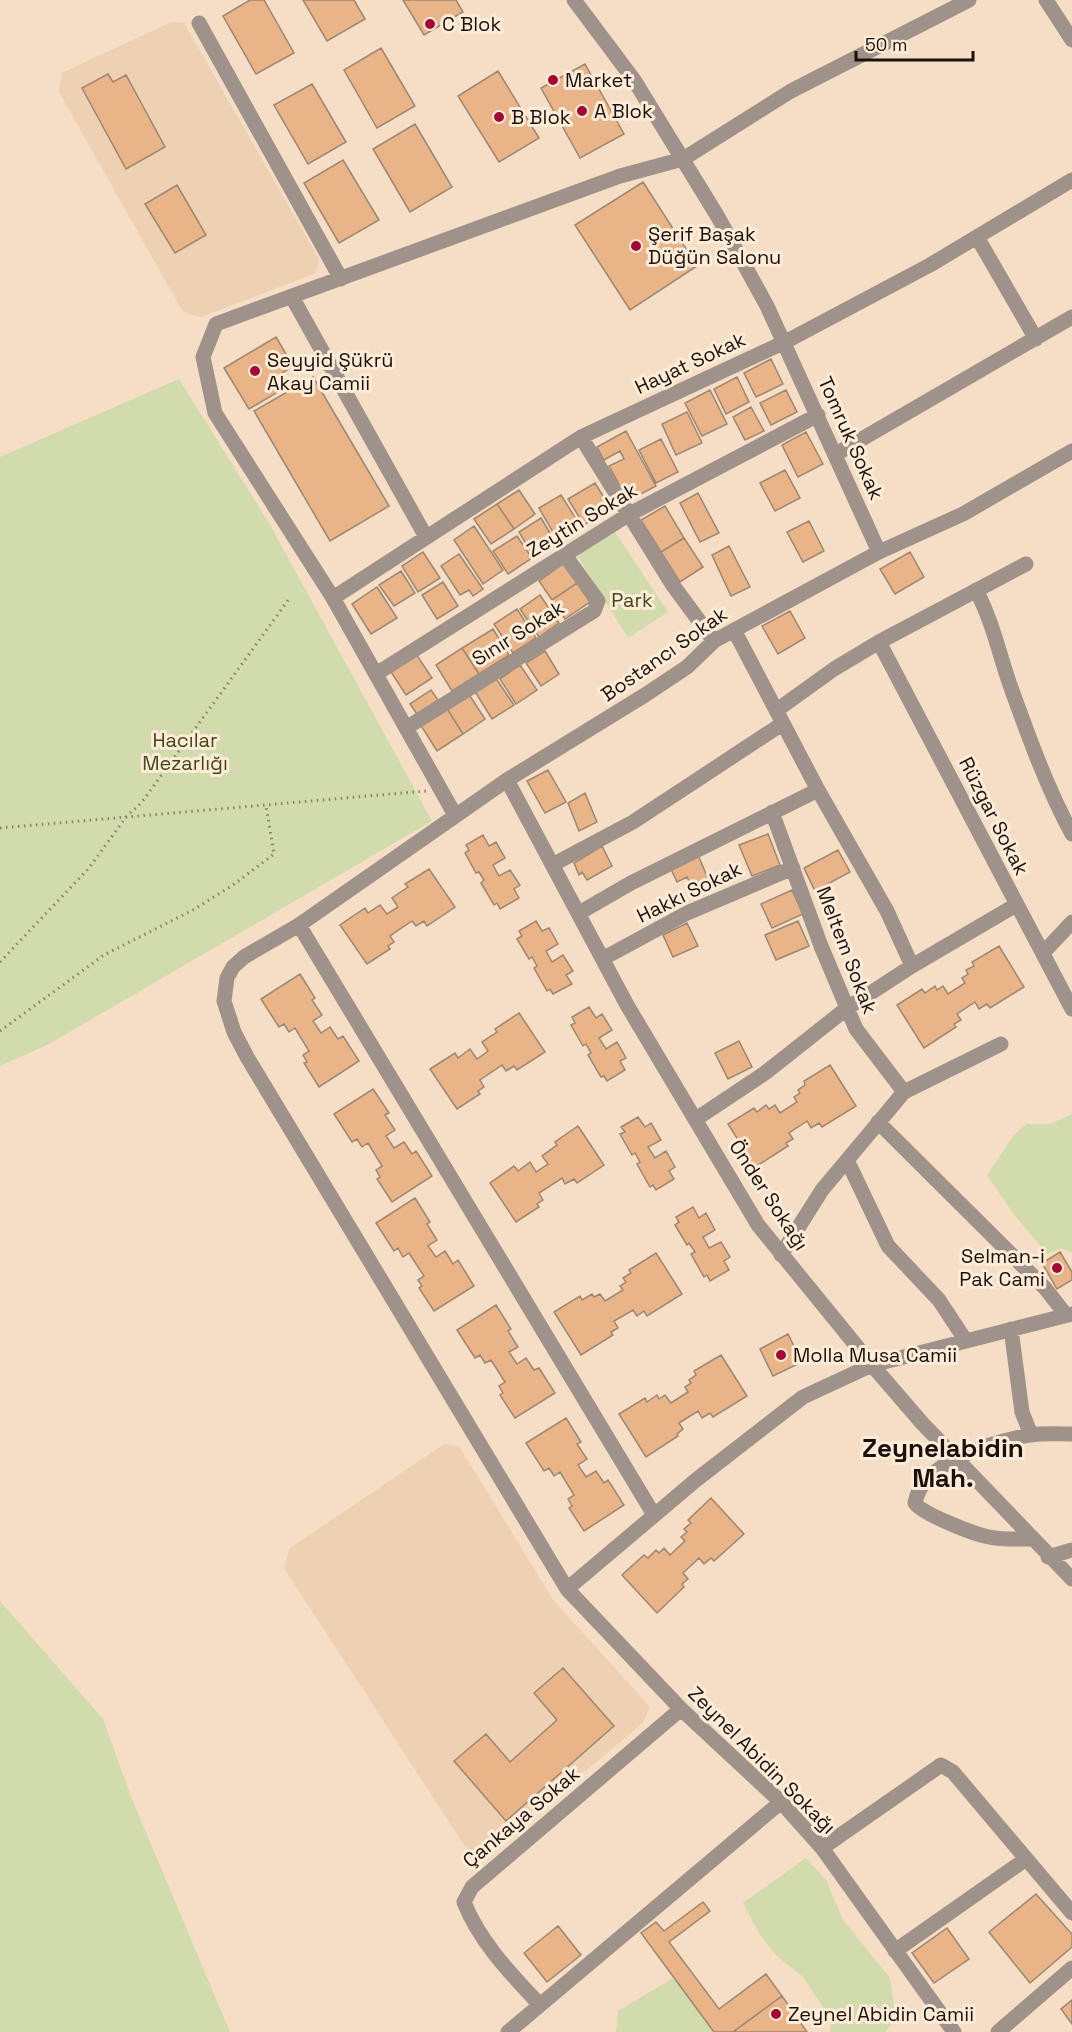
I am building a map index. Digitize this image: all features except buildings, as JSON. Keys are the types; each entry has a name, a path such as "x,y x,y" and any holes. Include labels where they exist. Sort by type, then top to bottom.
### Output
{"street":[{"name":"Tomruk Sokak","path":"574,0 634,80 751,276 785,342 879,552"},
{"path":"455,815 333,598 215,414 203,357 216,324 620,176 683,159 792,91 969,0"},
{"path":"1046,0 1072,40"},
{"path":"199,23 341,279"},
{"name":"Hayat Sokak","path":"333,598 581,437 785,342 977,237 1072,180"},
{"path":"977,237 1036,339"},
{"path":"292,297 426,537"},
{"path":"836,454 1072,317"},
{"name":"Zeytin Sokak","path":"376,674 628,515 818,414"},
{"path":"581,437 672,584 714,641"},
{"name":"Bostancı Sokak","path":"299,925 507,780 687,667 714,641 879,552 963,514 1072,451"},
{"name":"Sınır Sokak","path":"406,728 594,611 598,601 564,554"},
{"path":"554,864 633,822 780,717 834,669 879,642 1026,564"},
{"path":"976,590 985,606 1010,685 1060,812 1072,834"},
{"path":"734,630 818,790 887,911 912,966"},
{"name":"Rüzgar Sokak","path":"879,642 1072,1009"},
{"name":"Önder Sokağı","path":"507,780 554,864 627,1005 758,1225 872,1365 1048,1557 1072,1579"},
{"path":"579,913 631,883 818,790"},
{"name":"Meltem Sokak","path":"772,812 820,946 846,1009 856,1029 904,1092"},
{"name":"Hakkı Sokak","path":"604,958 687,913 793,868"},
{"path":"696,1119 765,1073 846,1009 912,966 1016,905"},
{"path":"1043,953 1072,922"},
{"path":"299,925 654,1515"},
{"name":"Zeynel Abidin Sokağı","path":"299,925 233,967 227,978 224,1001 234,1032 447,1394 567,1589 681,1709 781,1802 822,1848 954,2032"},
{"path":"781,1255 822,1190 904,1092 1001,1044"},
{"path":"567,1589 654,1515 803,1397 872,1365 1069,1315 1045,1288 878,1122"},
{"path":"847,1160 888,1246 939,1300 966,1341"},
{"path":"1011,1329 1022,1412 1031,1435"},
{"path":"1032,1539 988,1537 919,1509 915,1503 917,1492 929,1477 955,1457 1031,1435 1072,1434"},
{"path":"1048,1557 1072,1550"},
{"name":"Çankaya Sokak","path":"539,2004 513,1977 471,1921 464,1902 472,1887 681,1709"},
{"path":"822,1848 941,1765 953,1772 1072,1913"},
{"path":"508,2032 781,1802"},
{"path":"895,1951 1026,1858"},
{"path":"998,2032 1072,1968"}],"path":[{"path":"0,962 89,868 126,818 142,802 289,599"},
{"path":"0,828 441,789"},
{"path":"0,1031 104,955 193,910 233,885 274,854 266,806"}],"shaded area":[{"path":"171,22 184,23 319,259 316,273 201,317 183,312 59,92 62,73"},
{"path":"444,1444 459,1446 553,1600 650,1707 643,1723 482,1852 466,1848 284,1568 290,1548"}],"green space":[{"name":"Hacılar Mezarlığı","path":"179,379 269,523 432,821 49,1044 0,1066 0,457"},
{"name":"Park","path":"613,529 668,612 628,638 576,554"},
{"path":"1072,1114 1072,1253 1061,1248 1047,1254 1012,1212 987,1175 1014,1135 1027,1124 1050,1124"},
{"path":"0,1601 103,1719 132,1799 230,2032 0,2032"},
{"path":"806,1858 826,1880 843,1920 890,1978 896,2019 885,2032 830,2032 831,2019 803,1977 777,1956 760,1935 743,1903"},
{"path":"678,1975 718,2032 616,2032 618,2011"}],"place":[{"name":"C Blok","path":"430,24"},
{"name":"Market","path":"553,80"},
{"name":"A Blok","path":"582,111"},
{"name":"B Blok","path":"499,117"},
{"name":"Şerif Başak Düğün Salonu","path":"636,246"},
{"name":"Seyyid Şükrü Akay Camii","path":"255,371"},
{"name":"Selman-i Pak Cami","path":"1057,1268"},
{"name":"Molla Musa Camii","path":"781,1355"},
{"name":"Zeynel Abidin Camii","path":"776,2014"}],"district":[{"name":"Zeynelabidin Mah.","path":"943,1463"}]}
